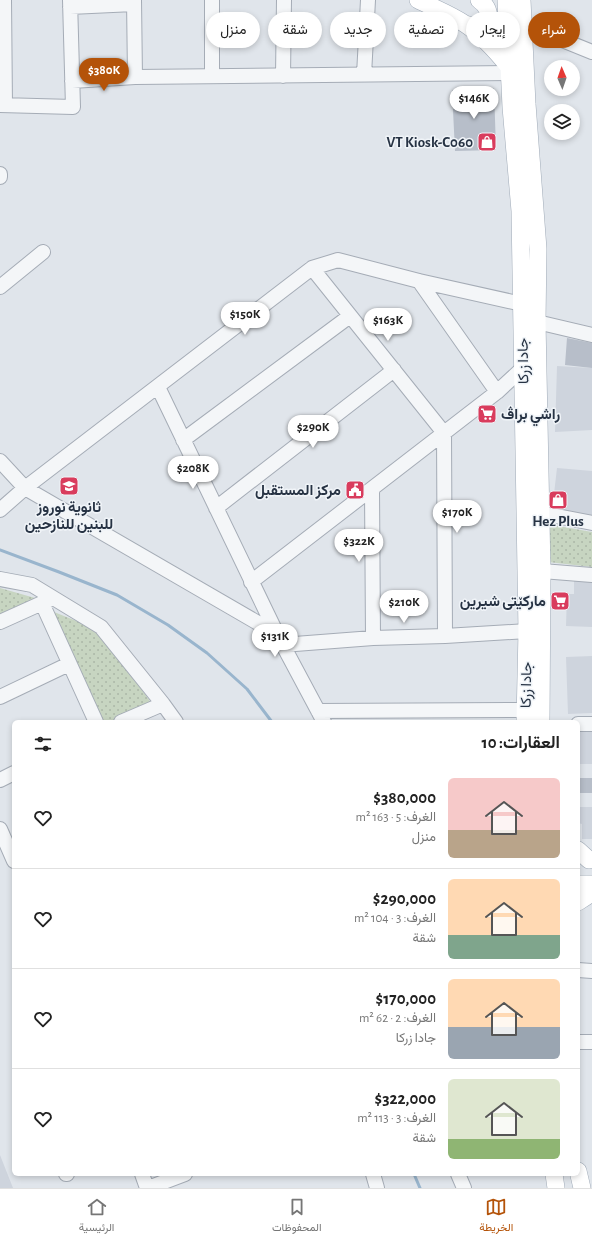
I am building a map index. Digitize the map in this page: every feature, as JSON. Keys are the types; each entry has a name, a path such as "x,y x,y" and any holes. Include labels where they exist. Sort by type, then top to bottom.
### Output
{"main road":[{"path":"418,0 465,24 484,40 509,70"},
{"path":"465,24 478,27 484,25 487,20 488,10 483,2 479,0"},
{"name":"جادا زرکا","path":"506,0 511,107 520,211 524,368 527,631 525,716"},
{"name":"جادا زرکا","path":"522,0 538,249 537,322 542,571 541,720"},
{"path":"580,884 592,884"},
{"path":"580,901 592,893"},
{"path":"554,1176 556,1188"},
{"path":"579,1176 582,1188"}],"street":[{"path":"4,0 3,105 73,107 70,4 134,2 135,77"},
{"path":"212,0 212,76"},
{"path":"283,76 284,0"},
{"path":"364,75 368,0"},
{"path":"523,24 592,52"},
{"path":"72,81 135,77 364,75 509,70"},
{"path":"0,287 43,252"},
{"path":"0,510 25,488 312,268 338,260 419,281 522,304"},
{"path":"312,268 444,433 445,636"},
{"path":"419,281 497,392"},
{"path":"183,440 350,316"},
{"path":"537,322 592,335"},
{"path":"252,582 497,392 524,368"},
{"path":"216,508 394,370"},
{"path":"158,387 280,640 321,716 525,716"},
{"path":"0,461 25,488 280,640 445,636 527,631"},
{"path":"372,489 372,638"},
{"path":"541,514 592,523"},
{"path":"542,571 592,575"},
{"path":"0,579 32,585 48,600 100,627 175,720"},
{"path":"0,622 48,600"},
{"path":"48,600 69,664 95,720"},
{"path":"0,697 69,664"},
{"path":"126,720 163,704"},
{"path":"580,724 592,724"},
{"path":"0,780 12,774"},
{"path":"0,829 12,856"},
{"path":"580,970 592,971"},
{"path":"580,1042 592,1042"},
{"path":"143,1176 147,1188 180,1176"},
{"path":"459,1176 464,1188"}],"shaded area":[{"path":"557,366 592,368 592,430 555,432"},
{"path":"557,468 592,471 592,515 552,511"},
{"path":"574,579 592,580 592,627 566,626 567,594 574,594"},
{"path":"592,656 592,713 568,714 566,657"},
{"path":"580,729 592,729 592,764 580,764"},
{"path":"580,807 592,807 592,839 582,839 582,824 580,824"},
{"path":"0,1155 13,1188 0,1188"}],"green space":[{"path":"547,524 592,532 592,567 548,562"},
{"path":"0,588 35,598 0,614"},
{"path":"54,612 99,630 152,704 114,720 100,720"}],"building":[{"path":"494,88 496,150 455,151 452,90"},
{"path":"567,338 592,343 592,368 565,365"},
{"path":"580,778 592,778 592,793 580,793"}],"waterway":[{"path":"0,550 117,595 168,625 207,653 247,689 270,720"},
{"path":"415,1176 420,1188"}],"place":[{"name":"VT Kiosk-C060","path":"487,142"},
{"name":"راشي براڤ","path":"487,414"},
{"name":"ثانوية نوروز للبنين للنازحين","path":"69,486"},
{"name":"مركز المستقبل","path":"355,490"},
{"name":"Hez Plus","path":"558,500"},
{"name":"مارکێتی شیرین","path":"560,601"}]}
